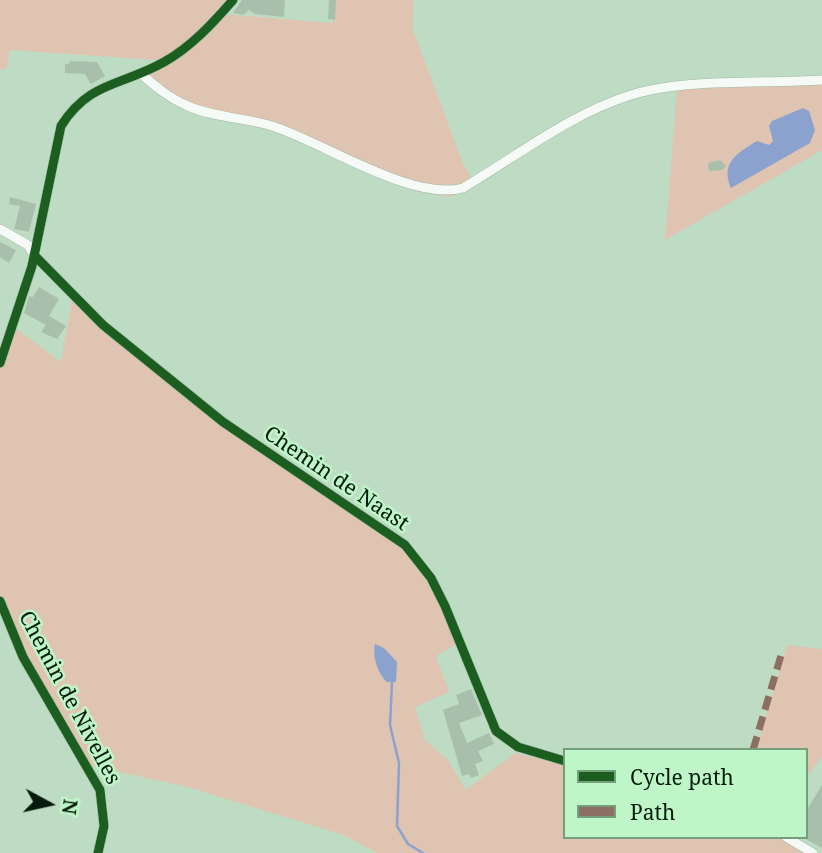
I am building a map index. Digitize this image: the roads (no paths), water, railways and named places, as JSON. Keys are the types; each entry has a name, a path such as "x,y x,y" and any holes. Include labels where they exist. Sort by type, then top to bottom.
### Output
{"street":[{"path":"0,363 34,255 61,127 83,98 111,83 166,61 184,48 233,0"},
{"path":"140,73 163,93 199,110 272,126 382,172 424,187 451,192 463,188 568,125 629,96 681,87 822,80"},
{"name":"Chemin de Naast","path":"0,229 28,245 34,255 103,325 222,422 286,467 400,540 421,563 445,606 496,731 518,747 563,760"},
{"name":"Chemin de Nivelles","path":"0,601 23,657 100,790 104,826 98,853"},
{"path":"789,839 813,853"}],"water":[{"path":"803,108 809,111 815,130 810,143 731,188 728,172 732,160 757,141 769,145 773,141 769,126 772,121"},
{"path":"375,644 384,648 397,662 396,682 387,682 378,670"}],"waterway":[{"path":"392,682 390,725 399,763 397,826 408,844 423,853"}]}
